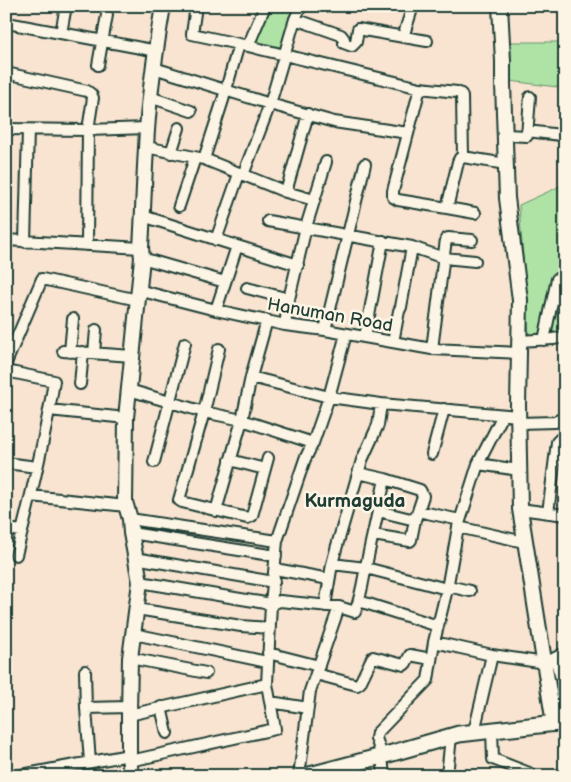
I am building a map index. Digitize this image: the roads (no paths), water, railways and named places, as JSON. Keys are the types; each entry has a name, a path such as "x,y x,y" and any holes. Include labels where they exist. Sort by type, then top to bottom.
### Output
{"main road":[{"path":"311,775 451,736 559,723"}],"street":[{"path":"61,33 66,6"},
{"path":"131,776 130,658 140,582 128,512 126,418 138,295 147,128 164,6"},
{"path":"196,6 192,34 420,88 461,94 464,157"},
{"path":"179,206 244,45 265,6"},
{"path":"216,240 270,104 295,19 301,6"},
{"path":"403,37 413,6"},
{"path":"500,6 508,198 520,300 518,419 520,509 545,663 559,723"},
{"path":"98,65 107,16"},
{"path":"295,19 341,35 344,38 344,43 352,46 356,42 358,29 427,42"},
{"path":"7,23 157,51"},
{"path":"154,68 334,122 408,133"},
{"path":"6,73 87,91 93,98 88,130 87,245"},
{"path":"420,88 392,191 394,197 398,200 475,213"},
{"path":"150,97 191,111"},
{"path":"505,135 527,136 530,97"},
{"path":"286,192 308,114"},
{"path":"6,129 88,130 147,128"},
{"path":"171,153 179,128"},
{"path":"25,242 28,130"},
{"path":"527,131 561,135"},
{"path":"146,147 199,158 286,192 314,200"},
{"path":"447,208 460,158 464,157 506,164"},
{"path":"285,325 289,299 306,227 326,162"},
{"path":"326,330 365,164"},
{"path":"143,216 298,265"},
{"path":"268,221 412,247 444,258 475,261"},
{"path":"432,349 446,238 472,240"},
{"path":"6,240 87,245 141,253 225,282"},
{"path":"365,337 383,241"},
{"path":"216,310 237,246"},
{"path":"393,342 412,247"},
{"name":"Hanuman Road","path":"6,363 42,279 138,295 285,325 326,330 432,349 519,347 544,340 565,337"},
{"path":"544,340 557,279"},
{"path":"246,288 289,299"},
{"path":"73,319 67,351 132,356"},
{"path":"216,511 242,420 251,377 267,320"},
{"path":"94,353 96,330"},
{"path":"16,776 90,762 130,758 275,730 266,684 277,541 305,459 313,443 329,397 346,334"},
{"path":"154,462 185,343"},
{"path":"219,349 204,412 179,500 216,511 250,518 268,458"},
{"path":"80,384 83,352"},
{"path":"6,372 54,381 38,467 16,555"},
{"path":"251,377 329,397 381,404 503,415 518,419 555,422 565,417"},
{"path":"129,390 204,412 242,420 313,443"},
{"path":"325,606 332,564 362,460 378,425 381,404"},
{"path":"49,410 126,418"},
{"path":"432,454 444,410"},
{"path":"384,776 382,756 376,738 377,733 428,680 459,523 478,464 503,415"},
{"path":"548,513 557,442 560,439 565,440"},
{"path":"230,460 265,469"},
{"path":"6,462 38,467"},
{"path":"478,464 519,470"},
{"path":"358,473 420,490 423,496 410,541 373,535"},
{"path":"140,582 271,604 280,601 339,608 355,612 385,479"},
{"path":"31,496 128,512 277,541"},
{"path":"520,509 565,515"},
{"path":"378,511 416,515 459,523 524,542"},
{"path":"6,528 22,531"},
{"path":"131,533 276,556"},
{"path":"135,558 274,582"},
{"path":"332,564 366,568 447,588 470,591"},
{"path":"275,570 330,579"},
{"path":"359,601 438,626"},
{"path":"299,776 310,691 339,608"},
{"path":"137,609 241,626 270,628"},
{"path":"134,634 268,658 318,670 357,685 373,657 404,665 410,655 431,660"},
{"path":"434,642 492,655 545,663 565,653"},
{"path":"474,732 492,655"},
{"path":"130,658 206,673"},
{"path":"565,658 558,662 557,665 565,690"},
{"path":"85,671 90,762"},
{"path":"86,708 129,711 161,707 266,684"},
{"path":"270,702 308,708"},
{"path":"161,707 167,733"},
{"path":"492,730 493,759 529,773"},
{"path":"447,776 451,736"}],"district":[{"name":"Kurmaguda","path":"355,501"}]}
